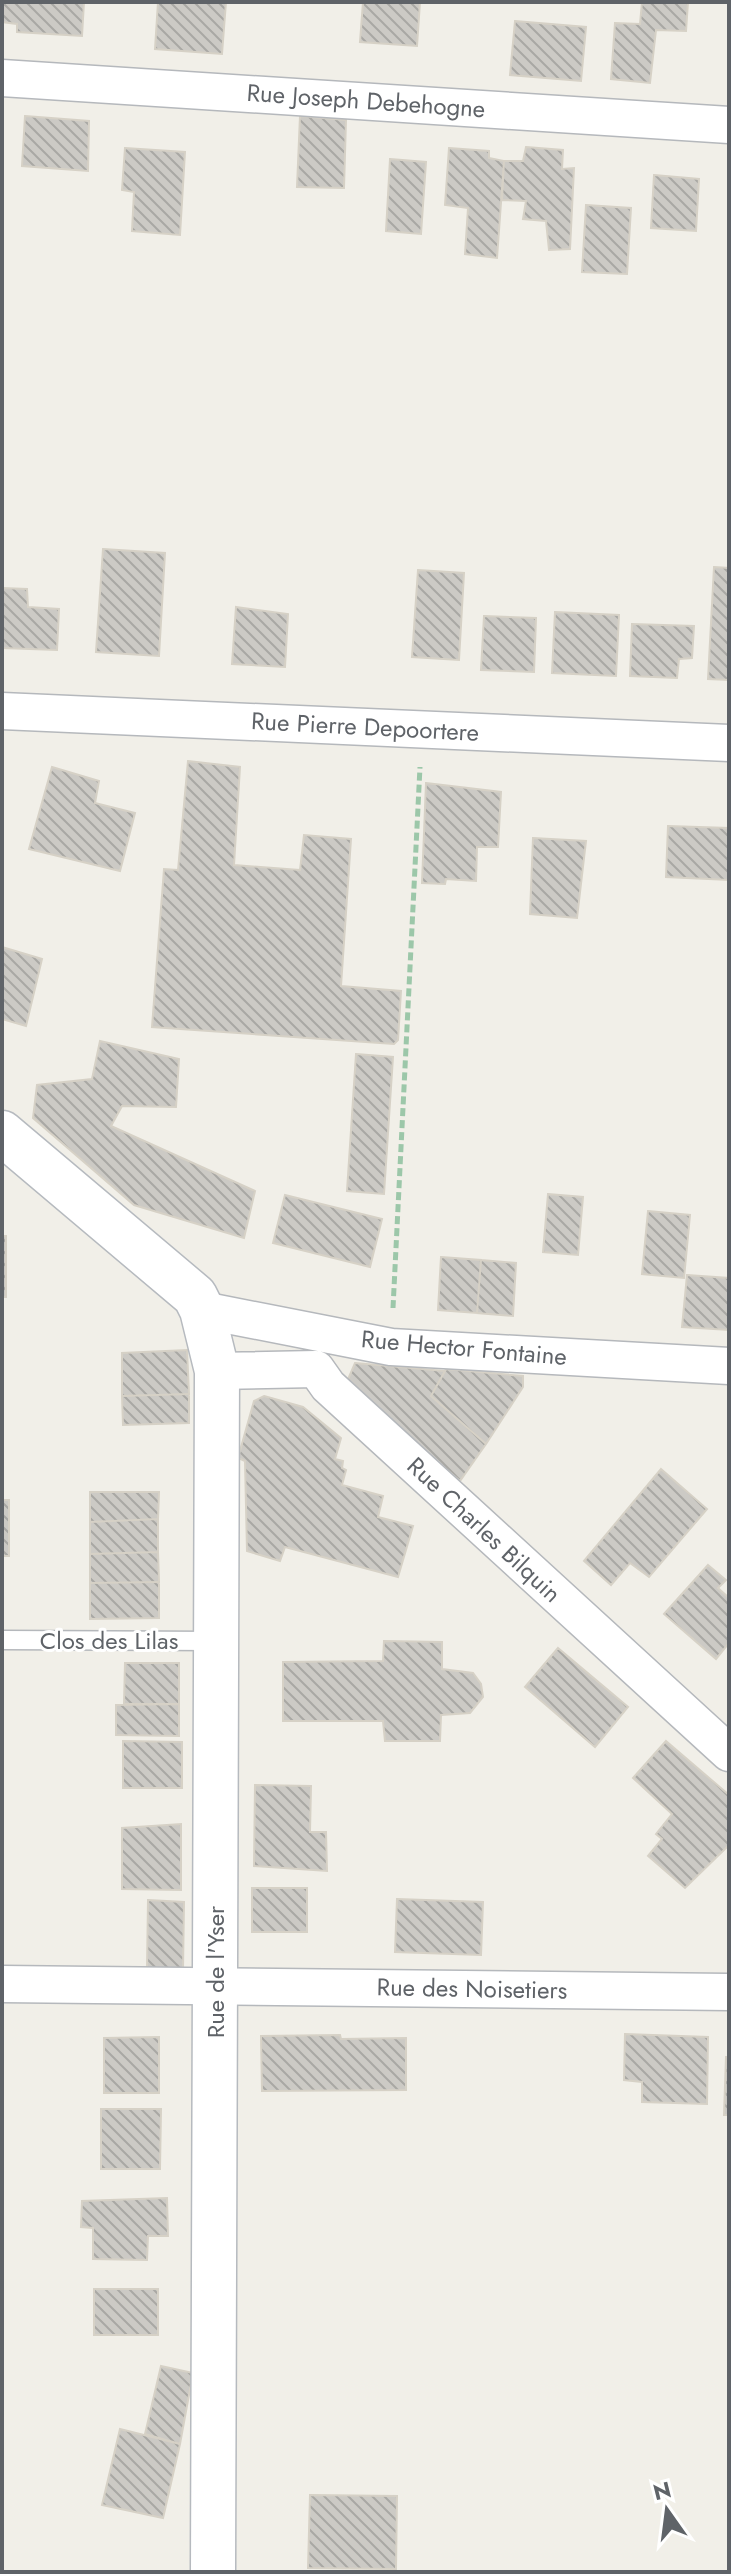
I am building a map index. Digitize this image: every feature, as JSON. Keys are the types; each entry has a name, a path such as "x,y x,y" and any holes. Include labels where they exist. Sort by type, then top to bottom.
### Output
{"street":[{"name":"Rue Joseph Debehogne","path":"2,78 729,125"},
{"name":"Rue Pierre Depoortere","path":"2,711 729,743"},
{"path":"2,1133 195,1296 202,1310"},
{"name":"Rue Hector Fontaine","path":"202,1310 391,1347 729,1366"},
{"name":"Rue de l'Yser","path":"202,1310 217,1371 213,2572"},
{"path":"217,1371 316,1369 333,1336"},
{"name":"Rue Charles Bilquin","path":"316,1369 328,1386 729,1753"},
{"name":"Rue des Noisetiers","path":"2,1984 729,1992"}],"lane":[{"name":"Clos des Lilas","path":"2,1640 216,1641"}],"path":[{"path":"391,1347 422,730"}],"building":[{"path":"2,2 84,2 82,36 17,32 17,24 2,22"},
{"path":"158,2 226,2 222,54 155,49"},
{"path":"363,2 420,2 417,46 360,42"},
{"path":"642,2 688,2 686,31 656,30 650,83 611,79 615,23 640,24"},
{"path":"515,21 586,27 581,81 510,75"},
{"path":"25,116 89,121 88,171 22,166"},
{"path":"300,116 346,120 344,188 297,187"},
{"path":"526,147 563,150 562,169 574,168 570,249 549,250 546,221 523,219 526,201 502,200 504,161 523,161"},
{"path":"125,148 185,152 180,235 132,231 134,192 122,190"},
{"path":"449,148 489,151 489,158 504,161 497,258 465,254 468,208 445,205"},
{"path":"390,159 426,162 421,234 386,231"},
{"path":"654,175 699,179 696,231 651,228"},
{"path":"586,205 631,208 627,274 582,272"},
{"path":"103,549 165,553 159,656 96,652"},
{"path":"714,567 729,568 729,680 708,679"},
{"path":"418,570 464,573 459,660 412,657"},
{"path":"2,588 27,589 28,607 59,609 57,650 2,648"},
{"path":"236,607 288,614 285,667 232,664"},
{"path":"555,612 619,615 616,676 552,673"},
{"path":"484,616 536,618 534,672 481,670"},
{"path":"632,624 694,626 692,658 679,659 677,678 630,676"},
{"path":"188,761 240,767 234,865 300,870 304,835 351,839 341,986 401,991 398,1040 394,1044 152,1027 164,869 178,870"},
{"path":"52,767 99,781 95,803 135,813 120,871 29,849"},
{"path":"426,783 501,792 498,847 477,847 476,881 446,879 445,884 422,883"},
{"path":"668,826 729,828 729,880 666,877"},
{"path":"533,838 586,841 577,918 530,914"},
{"path":"2,947 42,959 26,1026 2,1019"},
{"path":"100,1041 179,1059 176,1107 122,1106 111,1126 255,1191 244,1238 134,1205 33,1118 37,1085 92,1079"},
{"path":"356,1054 393,1057 384,1194 347,1191"},
{"path":"548,1194 583,1197 578,1255 543,1252"},
{"path":"285,1195 382,1219 370,1267 273,1243"},
{"path":"648,1211 690,1215 684,1278 642,1274"},
{"path":"2,1236 6,1236 6,1297 2,1297"},
{"path":"441,1257 481,1260 477,1313 438,1310"},
{"path":"481,1260 516,1263 513,1316 477,1313"},
{"path":"687,1275 729,1278 729,1330 682,1327"},
{"path":"187,1350 189,1394 122,1396 122,1353"},
{"path":"355,1363 445,1371 431,1396 486,1444 460,1481 346,1384"},
{"path":"446,1369 523,1376 523,1387 486,1444 431,1396"},
{"path":"189,1394 189,1423 123,1425 122,1396"},
{"path":"264,1396 303,1407 341,1438 335,1459 343,1461 342,1468 346,1470 342,1485 383,1496 378,1517 413,1526 398,1577 285,1547 280,1561 247,1551 245,1461 238,1458 254,1401"},
{"path":"661,1469 707,1509 649,1577 630,1563 611,1585 584,1561"},
{"path":"90,1492 159,1492 158,1519 90,1522"},
{"path":"2,1500 9,1500 9,1556 2,1556"},
{"path":"158,1519 158,1552 90,1554 90,1522"},
{"path":"158,1552 159,1582 90,1583 90,1554"},
{"path":"708,1565 726,1580 718,1588 729,1598 729,1643 716,1659 664,1614"},
{"path":"159,1582 159,1618 90,1619 90,1583"},
{"path":"384,1641 442,1642 442,1669 473,1673 481,1684 483,1697 470,1713 441,1715 440,1741 385,1741 383,1721 283,1721 283,1662 383,1661"},
{"path":"558,1648 628,1707 595,1747 525,1687"},
{"path":"125,1663 179,1663 179,1704 124,1704"},
{"path":"179,1704 179,1736 116,1735 116,1705"},
{"path":"123,1741 182,1742 182,1788 123,1788"},
{"path":"666,1741 729,1795 729,1845 685,1888 648,1856 662,1839 656,1834 672,1814 633,1778"},
{"path":"255,1785 311,1786 310,1832 326,1832 327,1871 254,1866"},
{"path":"181,1824 181,1890 122,1889 122,1828"},
{"path":"252,1888 307,1888 307,1932 252,1932"},
{"path":"397,1899 483,1902 481,1955 395,1952"},
{"path":"148,1900 184,1902 183,1970 147,1969"},
{"path":"625,2034 708,2037 707,2104 642,2102 642,2082 624,2080"},
{"path":"340,2035 341,2039 406,2038 406,2090 262,2091 261,2036"},
{"path":"159,2037 159,2093 104,2093 104,2038"},
{"path":"726,2057 729,2057 729,2115 724,2115"},
{"path":"101,2109 161,2109 160,2169 101,2169"},
{"path":"167,2198 168,2236 148,2236 147,2260 93,2259 93,2228 81,2227 82,2201"},
{"path":"94,2289 158,2289 158,2335 94,2335"},
{"path":"161,2366 193,2373 180,2444 145,2434"},
{"path":"120,2429 180,2444 163,2518 102,2505"},
{"path":"310,2495 397,2496 396,2569 308,2568"}]}
